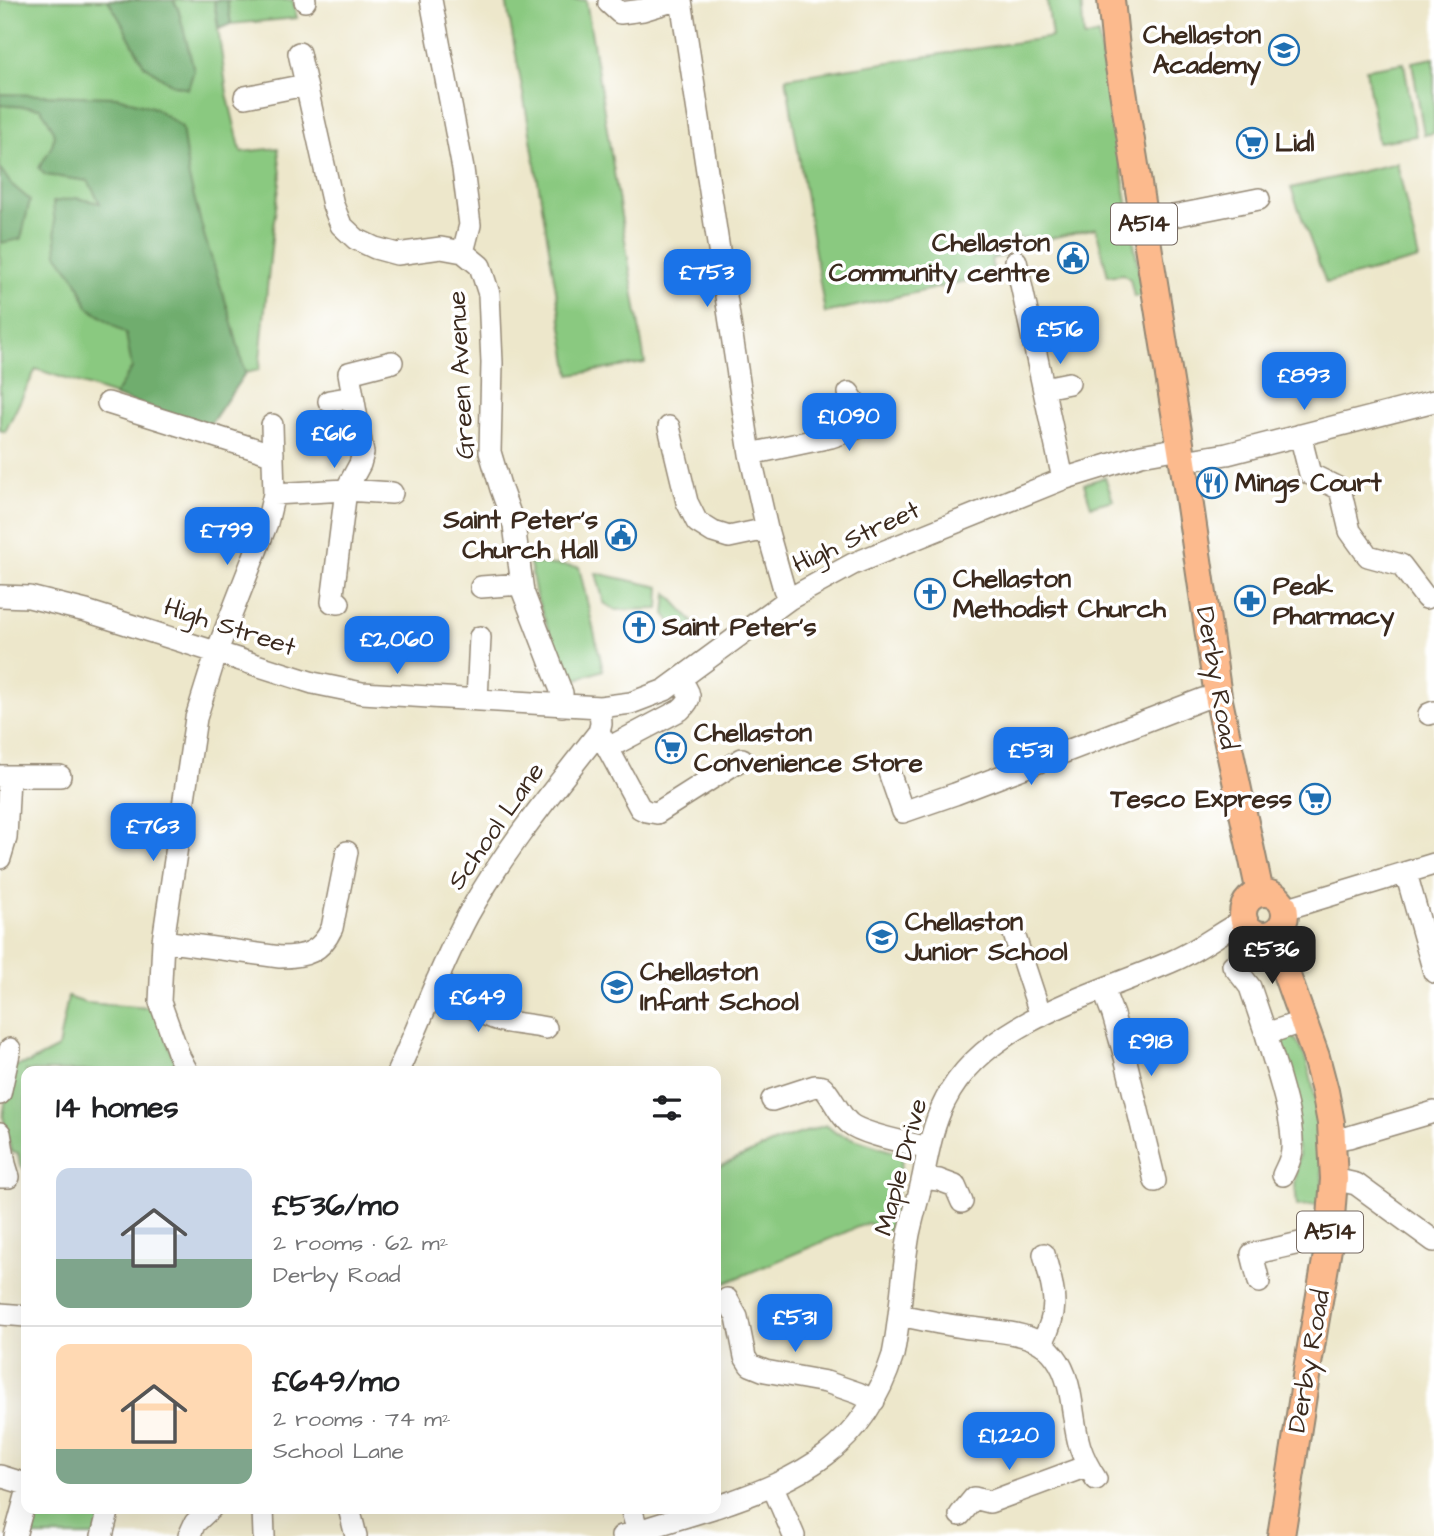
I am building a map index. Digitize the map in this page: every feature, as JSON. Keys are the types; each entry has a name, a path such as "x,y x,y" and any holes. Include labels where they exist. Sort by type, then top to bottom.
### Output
{"main road":[{"name":"A514","path":"1111,0 1143,222 1182,455"},
{"name":"Derby Road","path":"1182,455 1218,696 1260,893"},
{"path":"1260,893 1276,896 1285,909 1283,925 1272,934 1254,932 1244,920 1245,904 1260,893"},
{"name":"Derby Road","path":"1272,934 1304,1021 1325,1090 1333,1140 1334,1179 1329,1243 1281,1536"}],"street":[{"name":"Green Avenue","path":"431,0 464,169 470,225 463,252 480,265 489,294 492,363 490,452 514,525 523,592 562,693 562,706"},
{"path":"610,0 609,3 620,13 643,10 678,0 750,454 767,529 789,599"},
{"path":"299,53 333,205 341,225 356,239 397,254 442,248 463,252"},
{"path":"245,97 305,85"},
{"path":"1143,222 1259,199"},
{"path":"1016,261 1063,479"},
{"path":"339,603 332,602 346,490 363,453 349,373 392,362"},
{"path":"1044,388 1069,383"},
{"path":"750,454 831,437 863,426 857,406 849,393"},
{"path":"329,401 353,397"},
{"name":"High Street","path":"0,596 19,595 45,600 127,623 313,683 351,691 388,696 562,706 600,707 631,703 665,690 789,599 853,564 1063,479 1141,455 1227,454 1434,401"},
{"path":"108,403 272,453"},
{"path":"185,1066 160,1002 163,941 196,718 217,651 267,523 274,494 271,425"},
{"path":"669,427 687,502 697,522 713,532 729,537 767,529"},
{"path":"1300,435 1310,474 1339,489 1350,531 1368,556 1401,565 1426,598"},
{"path":"274,494 346,490 392,493"},
{"path":"481,587 522,584"},
{"path":"477,700 480,637"},
{"path":"603,740 680,710 689,698 688,691 680,680"},
{"path":"889,772 903,812 1203,699 1218,696"},
{"path":"600,707 603,740 640,808 646,811 657,813 742,759"},
{"name":"School Lane","path":"400,1066 468,915 534,813 603,740"},
{"path":"0,858 6,838 4,777 60,776"},
{"path":"163,941 281,957 313,952 328,938 332,928 347,852"},
{"path":"1285,909 1434,864"},
{"path":"1406,873 1434,971"},
{"name":"Maple Drive","path":"721,1506 773,1487 825,1457 850,1434 874,1401 885,1380 893,1355 909,1234 929,1147 944,1103 960,1077 999,1040 1020,1026 1175,960 1244,920"},
{"path":"1013,931 1041,1016"},
{"path":"1233,965 1250,987 1286,1106 1292,1151 1283,1175"},
{"path":"437,980 463,1002 489,1016 546,1028"},
{"path":"1103,989 1125,1057 1155,1181"},
{"path":"1266,1034 1304,1021"},
{"path":"0,1094 10,1049"},
{"path":"772,1100 815,1086 822,1087 854,1127 929,1147"},
{"path":"1333,1140 1349,1138 1434,1112"},
{"path":"0,1133 9,1177 0,1177"},
{"path":"923,1178 955,1186 962,1202"},
{"path":"1334,1179 1356,1184 1434,1241"},
{"path":"1259,1282 1251,1250 1304,1242 1329,1243"},
{"path":"1042,1343 1054,1317 1054,1293 1044,1254"},
{"path":"727,1299 737,1317 745,1357 750,1365 765,1371 826,1382 874,1401"},
{"path":"0,1314 21,1316"},
{"path":"899,1315 1022,1335 1042,1343 1057,1358 1065,1373 1080,1450 1092,1472 990,1502 974,1498 960,1515"},
{"path":"0,1476 21,1482"},
{"path":"773,1487 794,1536"},
{"path":"16,1536 22,1514"},
{"path":"102,1536 108,1514"},
{"path":"189,1536 195,1524 205,1514"},
{"path":"263,1514 264,1536"},
{"path":"350,1514 356,1536"},
{"path":"630,1534 631,1514"},
{"name":"Maple Drive","path":"630,1534 695,1514"}],"green space":[{"path":"0,0 214,0 227,93 241,152 278,148 281,175 259,370 245,373 209,426 36,369 5,432 0,430"},
{"path":"108,0 173,0 178,8 194,70 188,89 171,84 144,65"},
{"path":"214,0 227,0 231,24 219,29"},
{"path":"227,0 293,0 297,18 231,24"},
{"path":"506,0 586,0 645,363 570,375"},
{"path":"1047,0 1081,0 1084,38 1098,34 1143,295 1134,297 1130,279 1123,274 1108,276 1096,228 1038,241 1011,237 1003,256 991,259 994,275 825,313 786,78 1052,37"},
{"path":"1434,58 1434,133 1424,135 1412,62"},
{"path":"1404,63 1416,136 1378,142 1366,69"},
{"path":"0,94 117,97 155,108 182,127 189,178 245,373 209,426 114,396 132,368 126,334 88,307 77,281 57,254 53,202 76,198 100,203 88,181 45,175 39,168 54,138 51,125 40,108 0,105"},
{"path":"1397,163 1419,259 1326,283 1291,188"},
{"path":"0,168 11,184 30,200 21,239 0,243"},
{"path":"1105,477 1113,500 1091,506 1084,484"},
{"path":"530,563 579,567 603,670 568,682 536,596"},
{"path":"596,573 660,587 659,609 616,610 604,603"},
{"path":"667,593 695,624 677,637 674,626 665,614"},
{"path":"68,997 86,1003 149,1008 158,1016 176,1066 21,1066 21,1166 18,1153 11,1152 3,1116 10,1074 15,1066 29,1063 58,1048"},
{"path":"1289,1033 1299,1045 1313,1087 1320,1139 1324,1204 1297,1206 1295,1184 1299,1155 1276,1046 1284,1035"},
{"path":"826,1125 836,1133 903,1155 891,1231 867,1223 721,1285 721,1166 778,1141"},
{"path":"38,1514 103,1514 97,1536 30,1536"}],"place":[{"name":"Chellaston Academy","path":"1284,50"},
{"name":"Lidl","path":"1252,143"},
{"name":"Chellaston Community centre","path":"1073,258"},
{"name":"Mings Court","path":"1212,483"},
{"name":"Saint Peter's Church Hall","path":"621,535"},
{"name":"Chellaston Methodist Church","path":"930,594"},
{"name":"Peak Pharmacy","path":"1250,601"},
{"name":"Saint Peter's","path":"639,627"},
{"name":"Chellaston Convenience Store","path":"671,748"},
{"name":"Tesco Express","path":"1315,799"},
{"name":"Chellaston Junior School","path":"882,937"},
{"name":"Chellaston Infant School","path":"617,987"}]}
